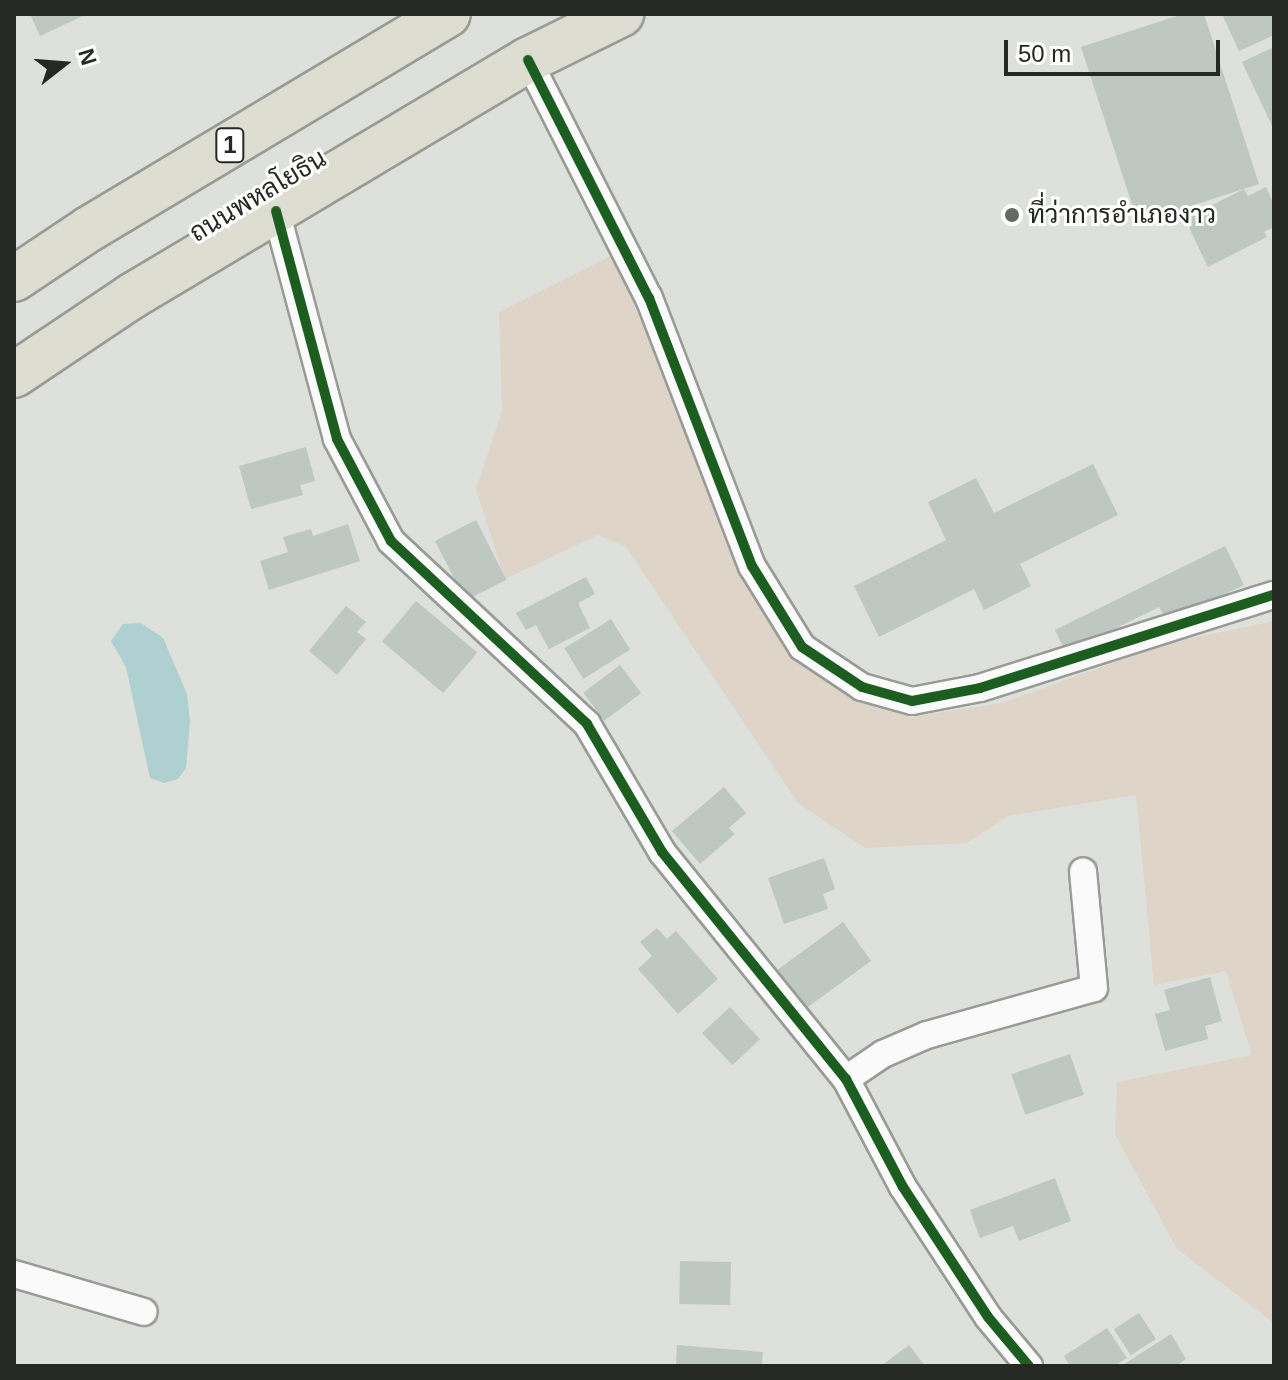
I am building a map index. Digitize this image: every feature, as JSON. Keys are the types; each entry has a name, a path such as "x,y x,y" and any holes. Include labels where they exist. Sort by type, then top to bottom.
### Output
{"highway":[{"name":"1","path":"14,279 89,229 448,14"},
{"name":"ถนนพหลโยธิน","path":"14,375 132,296 528,60 621,14"}],"street":[{"path":"528,60 649,298 752,566 802,647 862,687 912,701 980,688 1274,595"},
{"path":"276,211 337,439 391,541 587,724 662,852 846,1079 903,1187 988,1317 1029,1366"},
{"path":"846,1079 883,1054 927,1035 1094,988 1083,872"},
{"path":"14,1274 144,1312"}],"shaded area":[{"path":"615,254 740,573 794,655 857,699 911,717 1002,703 1168,643 1274,621 1274,1323 1177,1249 1115,1134 1117,1082 1252,1055 1226,971 1154,985 1136,795 1008,816 967,843 865,848 798,803 626,547 598,535 505,579 476,489 502,411 499,312"}],"water":[{"path":"141,623 163,638 187,694 190,721 186,768 178,779 164,783 150,778 126,667 111,641 123,624"}],"building":[{"path":"30,14 87,14 40,36"},
{"path":"1183,14 1204,14 1259,184 1138,223 1081,47"},
{"path":"1222,14 1274,14 1274,35 1239,51"},
{"path":"1274,47 1274,130 1242,62"},
{"path":"1266,187 1274,204 1274,227 1264,232 1267,237 1208,267 1185,219 1244,189 1248,196"},
{"path":"306,447 315,481 300,485 303,495 251,509 239,466"},
{"path":"1093,464 1118,515 1020,564 1031,586 984,610 974,589 879,637 854,586 946,540 928,502 976,478 994,513"},
{"path":"476,520 506,580 465,601 435,541"},
{"path":"348,524 360,561 269,590 260,561 288,552 283,537 311,529 313,536"},
{"path":"1225,546 1244,585 1167,621 1159,607 1066,653 1055,630"},
{"path":"586,577 595,594 578,603 590,628 549,649 536,625 526,630 516,613"},
{"path":"416,601 477,652 443,693 382,642"},
{"path":"346,606 366,622 357,632 366,639 337,675 309,651"},
{"path":"611,619 630,650 583,679 564,648"},
{"path":"620,665 641,693 604,721 583,693"},
{"path":"724,787 746,813 729,828 735,834 700,864 672,831"},
{"path":"824,858 835,889 823,894 828,909 784,924 768,878"},
{"path":"843,922 871,961 801,1012 773,973"},
{"path":"657,928 667,939 676,931 718,979 678,1014 638,969 652,956 640,942"},
{"path":"1210,977 1222,1021 1205,1026 1208,1039 1165,1051 1155,1014 1170,1010 1164,990"},
{"path":"730,1007 760,1039 732,1065 702,1033"},
{"path":"1070,1054 1084,1095 1025,1115 1011,1074"},
{"path":"1055,1178 1071,1221 1019,1241 1013,1226 980,1238 970,1210"},
{"path":"680,1261 731,1262 730,1305 679,1304"},
{"path":"1139,1313 1156,1339 1131,1355 1114,1329"},
{"path":"1107,1328 1127,1358 1114,1366 1070,1366 1064,1356"},
{"path":"1171,1334 1186,1359 1176,1366 1121,1366"},
{"path":"677,1345 763,1352 762,1366 676,1366"},
{"path":"909,1345 925,1366 881,1366"}],"cycle path":[{"path":"528,60 649,298 752,566 802,647 862,687 912,701 980,688 1274,595"},
{"path":"276,211 337,439 391,541 587,724 662,852 846,1079 903,1187 988,1317 1029,1366"}],"place":[{"name":"ที่ว่าการอำเภองาว","path":"1012,215"}]}
